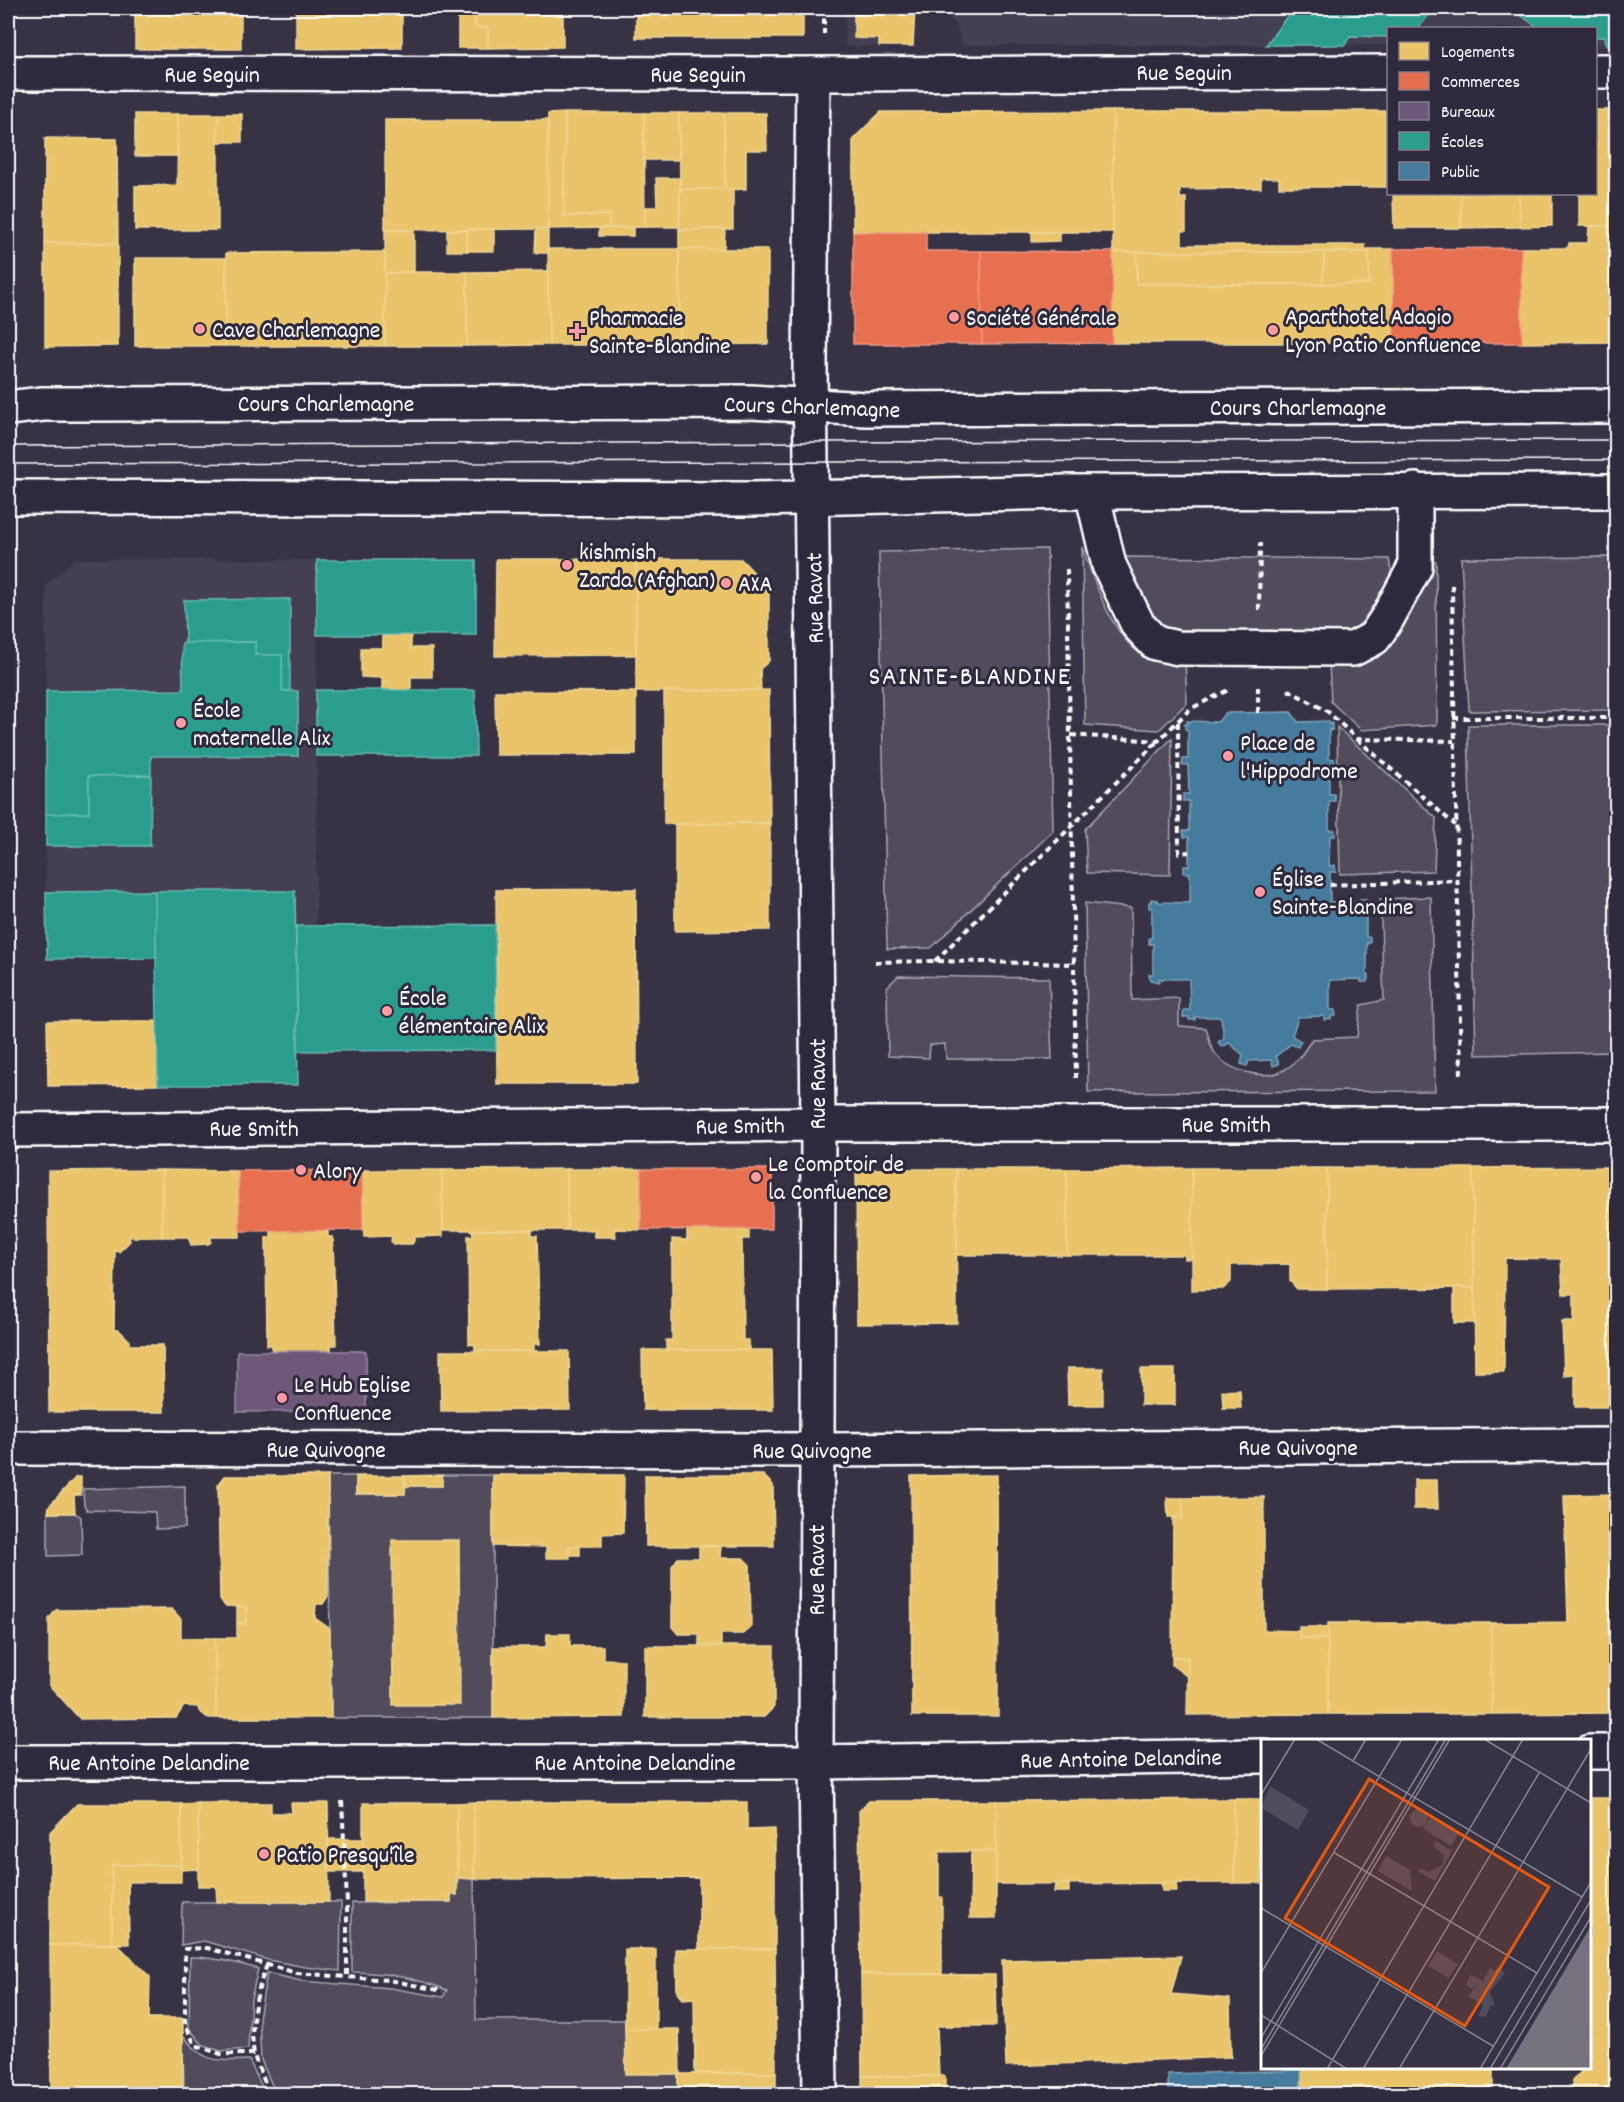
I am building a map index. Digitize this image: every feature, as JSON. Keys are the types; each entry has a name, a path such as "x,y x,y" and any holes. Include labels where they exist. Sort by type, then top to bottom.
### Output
{"street":[{"path":"1597,71 1617,71"},
{"name":"Rue Seguin","path":"8,73 1387,72"},
{"name":"Rue Ravat","path":"813,74 811,405 818,1124 816,1762 820,2094"},
{"name":"Cours Charlemagne","path":"8,408 43,404 751,402 910,409 1617,406"},
{"path":"1092,492 1109,565 1138,625 1155,643 1178,648 1353,649 1374,638 1415,567 1415,490"},
{"path":"8,496 699,499 1092,492 1617,491"},
{"name":"Rue Smith","path":"8,1130 818,1124 1617,1124"},
{"name":"Rue Quivogne","path":"8,1448 816,1450 1617,1445"},
{"path":"1591,1752 1617,1752"},
{"name":"Rue Antoine Delandine","path":"8,1762 816,1762 1261,1756"}],"path":[{"path":"1067,564 1076,1078"},
{"path":"1452,578 1461,1077"},
{"path":"1278,685 1327,711 1455,826"},
{"path":"935,961 1190,709 1229,689"},
{"path":"1453,718 1617,718"},
{"path":"1178,721 1179,853 1189,852"},
{"path":"1071,735 1158,741"},
{"path":"1357,739 1454,741"},
{"path":"1330,885 1456,880"},
{"path":"875,962 1074,964"},
{"path":"342,1792 347,1902 347,1977"},
{"path":"254,2055 220,2054 195,2045 184,2024 185,1949 207,1948 297,1973 389,1980 443,1991"},
{"path":"267,1965 258,1988 253,2024 254,2055 269,2094"}],"shaded area":[{"path":"845,8 915,8 913,46 845,46"},
{"path":"943,8 1616,8 1616,45 1597,45 1597,27 1387,27 1387,45 962,45 957,27"},
{"path":"1082,547 1100,596 1118,630 1129,644 1142,655 1157,661 1185,660 1187,703 1159,730 1085,725"},
{"path":"1047,549 1053,831 931,948 887,949 879,552"},
{"path":"1123,557 1389,559 1392,576 1363,621 1351,632 1172,631 1149,621"},
{"path":"1616,557 1616,710 1469,711 1461,558"},
{"path":"1425,558 1436,561 1437,725 1361,730 1331,702 1329,662 1378,658 1411,602"},
{"name":"École maternelle Alix","path":"75,559 317,560 316,926 296,926 295,891 46,892 46,585"},
{"path":"1468,725 1616,725 1616,1052 1476,1055"},
{"path":"1337,727 1436,818 1434,871 1340,874"},
{"path":"1172,738 1170,875 1087,873 1085,829"},
{"path":"1431,897 1435,1091 1088,1092 1085,903 1131,908 1132,1000 1179,998 1179,1026 1206,1028 1213,1050 1226,1064 1246,1072 1266,1074 1276,1073 1293,1064 1312,1039 1357,1037 1361,1005 1384,1000 1380,899"},
{"path":"898,976 1049,978 1052,1059 946,1059 945,1044 930,1045 929,1058 888,1056 887,987"},
{"path":"442,1475 493,1475 493,1718 331,1718 328,1476 356,1476 356,1494 405,1494 406,1486 442,1486"},
{"path":"185,1486 185,1528 156,1529 155,1512 87,1510 84,1505 83,1489"},
{"path":"48,1513 75,1513 81,1517 82,1555 48,1556"},
{"path":"458,1878 474,1879 476,2020 625,2020 626,2073 678,2074 678,2094 276,2094 261,2060 259,2018 267,1973 301,1981 390,1988 443,1997 447,1990 423,1982 388,1975 352,1972 352,1903 451,1902 451,1895 457,1895"},
{"path":"182,1902 341,1902 340,1971 268,1960 204,1941 181,1945"},
{"path":"190,1957 224,1960 258,1969 251,1999 248,2049 220,2051 202,2044 189,2028"},
{"path":"183,2035 197,2051 211,2058 249,2060 264,2094 184,2094"}],"building: Logements":[{"path":"135,8 241,8 241,49 135,49"},
{"path":"296,8 402,8 402,48 296,49"},
{"path":"458,8 475,8 475,27 488,28 488,48 458,48"},
{"path":"475,8 563,8 563,47 488,48 488,28 475,27"},
{"path":"636,8 803,8 803,38 636,38"},
{"path":"854,8 915,8 913,46 879,46 879,39 854,38"},
{"path":"1597,110 1616,110 1616,226 1579,226 1579,195 1597,195"},
{"path":"1113,111 1113,232 853,232 853,139 881,112"},
{"path":"1113,111 1387,111 1387,187 1279,187 1279,178 1261,178 1261,188 1180,189 1180,198 1186,198 1186,231 1182,231 1182,245 1365,245 1365,249 1369,249 1369,252 1113,252"},
{"path":"565,113 564,216 609,215 609,228 548,229 548,114"},
{"path":"565,113 644,113 645,227 609,228 609,215 564,216"},
{"path":"644,113 679,113 679,160 644,160"},
{"path":"679,113 724,113 725,190 680,189"},
{"path":"724,113 766,113 767,150 746,150 746,189 725,190"},
{"path":"135,114 178,114 177,156 135,156"},
{"path":"178,114 218,114 218,230 135,230 135,186 177,185"},
{"path":"218,114 242,114 242,142 217,142"},
{"path":"385,120 548,120 548,229 385,230"},
{"path":"45,138 117,139 118,243 45,243"},
{"path":"656,178 680,178 680,227 645,227 645,207 657,207"},
{"path":"680,189 733,189 733,229 679,230"},
{"path":"1393,195 1461,195 1461,228 1394,228"},
{"path":"1461,195 1519,195 1520,227 1461,228"},
{"path":"1519,195 1552,195 1552,226 1520,227"},
{"path":"1589,226 1616,226 1616,342 1522,343 1521,248 1568,248 1569,243 1588,243"},
{"path":"633,228 633,236 599,236 599,229"},
{"path":"494,229 494,251 467,251 467,230"},
{"path":"536,229 548,229 548,253 535,253"},
{"path":"725,229 724,250 679,249 679,230"},
{"path":"385,230 414,230 414,272 385,273"},
{"path":"447,230 467,230 467,251 447,251"},
{"path":"1032,232 1060,232 1060,241 1032,242"},
{"path":"45,243 118,243 118,346 45,347"},
{"path":"548,249 679,249 680,345 549,345"},
{"path":"679,249 768,249 768,344 680,345"},
{"path":"1369,249 1393,249 1394,343 1112,343 1113,252 1137,252 1137,284 1369,284"},
{"path":"385,252 385,346 226,346 226,253"},
{"path":"1137,252 1326,252 1323,284 1137,284"},
{"path":"1326,252 1369,252 1369,284 1323,284"},
{"path":"135,258 226,258 226,346 135,346"},
{"path":"548,271 549,345 467,346 467,272"},
{"path":"467,272 467,346 385,346 385,273"},
{"path":"496,559 636,559 636,655 495,656"},
{"path":"636,559 741,559 769,588 769,661 760,669 761,691 636,692"},
{"path":"411,635 411,648 432,648 432,677 411,677 411,690 382,691 382,678 361,677 361,648 382,648 382,636"},
{"path":"769,690 770,823 664,824 664,691"},
{"path":"495,691 636,692 636,755 496,755"},
{"path":"770,823 770,930 675,931 675,824"},
{"path":"636,889 637,1084 497,1084 496,890"},
{"path":"47,1021 157,1021 158,1085 48,1086"},
{"path":"1616,1167 1616,1407 1575,1407 1575,1375 1564,1376 1562,1321 1574,1321 1574,1294 1563,1294 1561,1259 1505,1258 1504,1372 1475,1372 1473,1168"},
{"path":"1192,1168 1193,1259 1185,1259 1185,1255 1067,1255 1067,1169"},
{"path":"1192,1168 1327,1168 1327,1289 1297,1289 1290,1281 1290,1264 1231,1265 1231,1282 1223,1289 1192,1290"},
{"path":"1327,1168 1473,1168 1474,1288 1327,1289"},
{"path":"567,1169 641,1169 641,1230 615,1229 616,1237 594,1237 594,1230 567,1230"},
{"path":"567,1169 567,1230 443,1230 442,1170"},
{"path":"856,1169 956,1169 957,1323 857,1324"},
{"path":"956,1169 1067,1169 1067,1255 957,1255"},
{"path":"162,1170 238,1171 240,1237 211,1237 211,1242 208,1244 191,1245 188,1237 162,1237"},
{"path":"162,1170 162,1237 129,1237 130,1241 119,1252 115,1251 114,1330 119,1330 130,1341 130,1345 163,1345 164,1412 49,1412 48,1171"},
{"path":"362,1170 442,1170 443,1236 414,1237 412,1244 394,1244 391,1241 392,1236 364,1237"},
{"path":"687,1229 749,1229 749,1239 742,1239 743,1340 749,1340 749,1350 666,1350 666,1340 672,1340 672,1239 687,1240"},
{"path":"271,1230 328,1231 328,1237 333,1237 336,1345 331,1345 331,1351 272,1351 272,1345 267,1345 266,1237 271,1237"},
{"path":"472,1230 532,1230 532,1236 537,1236 540,1344 534,1344 534,1351 475,1351 475,1345 469,1344 468,1236 473,1236"},
{"path":"1454,1287 1474,1288 1475,1323 1454,1323"},
{"path":"642,1350 772,1350 773,1410 643,1410"},
{"path":"440,1351 569,1351 570,1410 441,1411"},
{"path":"1067,1368 1103,1368 1103,1405 1068,1405"},
{"path":"1141,1369 1175,1369 1175,1405 1141,1405"},
{"path":"1240,1390 1241,1408 1223,1408 1222,1391"},
{"path":"442,1475 442,1486 406,1486 405,1476"},
{"path":"493,1475 624,1475 623,1533 602,1534 602,1546 569,1546 570,1558 546,1558 546,1547 493,1546"},
{"path":"645,1475 763,1475 773,1485 774,1546 646,1546"},
{"path":"997,1475 998,1716 912,1716 911,1476"},
{"path":"225,1476 328,1476 328,1596 323,1604 316,1604 315,1618 330,1629 331,1718 216,1718 215,1638 237,1638 237,1623 246,1624 246,1607 225,1606 220,1599 218,1485"},
{"path":"356,1476 405,1476 405,1494 356,1494"},
{"path":"76,1477 81,1477 81,1495 74,1495 75,1513 48,1513 49,1506"},
{"path":"1414,1480 1437,1480 1438,1509 1414,1509"},
{"path":"1616,1494 1616,1713 1492,1714 1491,1623 1568,1622 1564,1495"},
{"path":"1264,1497 1264,1630 1299,1631 1300,1638 1328,1639 1328,1714 1187,1715 1188,1658 1172,1657 1173,1517 1183,1517 1182,1498"},
{"path":"1167,1498 1182,1498 1183,1517 1168,1517"},
{"path":"392,1540 459,1540 460,1705 393,1705"},
{"path":"569,1546 580,1546 580,1555 570,1555"},
{"path":"721,1546 720,1558 743,1558 750,1565 751,1627 743,1634 721,1634 721,1646 699,1645 699,1634 678,1634 672,1627 672,1566 678,1558 699,1558 699,1547"},
{"path":"237,1606 246,1607 246,1624 237,1623"},
{"path":"172,1609 181,1619 181,1638 215,1638 216,1718 208,1718 199,1711 198,1707 184,1706 176,1718 80,1719 49,1685 49,1619 56,1610"},
{"path":"1328,1623 1491,1623 1492,1714 1328,1714"},
{"path":"1299,1627 1328,1627 1328,1639 1300,1638"},
{"path":"547,1634 570,1634 570,1646 603,1646 603,1659 624,1660 624,1717 493,1718 493,1647 546,1647"},
{"path":"645,1646 774,1646 774,1707 764,1717 645,1717"},
{"path":"1172,1657 1188,1658 1188,1677 1172,1665"},
{"path":"1591,1798 1616,1798 1616,2094 1572,2094 1572,2081 1584,2069 1591,2069"},
{"path":"1234,1799 1261,1799 1261,1883 1234,1883"},
{"path":"1234,1799 1234,1883 996,1884 996,1801"},
{"path":"869,1801 996,1801 996,1851 939,1852 939,1897 942,1897 942,1974 861,1974 859,1811"},
{"path":"474,1802 747,1802 747,1830 775,1829 775,1949 699,1950 699,1878 474,1879"},
{"path":"474,1802 474,1879 458,1878 457,1803"},
{"name":"Patio Presqu'île","path":"198,1803 271,1803 271,1813 292,1813 291,1803 328,1803 329,1902 217,1902 216,1886 198,1886"},
{"path":"198,1803 199,1869 182,1870 181,1804"},
{"path":"363,1803 457,1803 457,1895 451,1895 451,1902 363,1902"},
{"path":"77,1804 181,1804 181,1865 112,1865 112,1944 50,1945 50,1832"},
{"path":"328,1839 363,1839 363,1872 329,1872"},
{"path":"971,1851 996,1851 996,1918 970,1918"},
{"path":"112,1865 181,1865 181,1882 128,1882 129,1944 112,1944"},
{"path":"1161,1883 1176,1883 1177,1891 1162,1891"},
{"path":"1055,1884 1069,1884 1069,1892 1054,1892"},
{"path":"117,1944 150,1977 149,2018 183,2018 183,2094 51,2094 50,1945"},
{"path":"625,1949 656,1949 656,2029 625,2029"},
{"path":"676,1949 775,1949 776,2073 695,2073 694,1998 683,1999 677,1992"},
{"path":"1181,1956 1171,1994 1230,1999 1231,2057 1006,2066 1002,1960"},
{"path":"861,1974 995,1975 996,2026 937,2026 939,2076 862,2076"},
{"path":"625,2029 679,2029 680,2074 626,2074"},
{"path":"1301,2069 1493,2069 1493,2094 1301,2094"},
{"path":"776,2073 776,2094 678,2094 678,2074"},
{"path":"862,2076 945,2076 945,2094 862,2094"}],"building: Commerces":[{"path":"853,232 926,232 926,251 981,251 982,344 853,344"},
{"path":"1521,248 1522,343 1394,343 1393,249"},
{"path":"981,251 1113,252 1112,343 982,344"},
{"path":"641,1169 772,1169 772,1229 641,1230"},
{"path":"362,1170 363,1230 240,1231 238,1171"}],"building: Bureaux":[{"path":"237,1351 366,1351 366,1411 237,1412"}],"building: Écoles":[{"path":"1293,8 1434,8 1420,27 1387,27 1387,37 1350,36 1345,45 1266,45"},
{"path":"1510,8 1616,8 1616,45 1606,45 1605,37 1597,37 1597,27 1538,27"},
{"path":"317,560 476,560 476,635 317,635"},
{"path":"290,599 290,691 282,691 282,655 255,655 255,642 185,643 184,600"},
{"path":"255,642 255,655 282,655 282,691 298,691 298,756 151,756 151,775 89,776 89,813 46,814 46,691 183,690 182,643"},
{"path":"316,690 475,690 476,756 316,756"},
{"path":"151,775 150,846 46,846 46,814 89,813 89,776"},
{"path":"155,891 295,891 298,1085 158,1085"},
{"path":"155,891 156,958 47,959 46,892"},
{"path":"495,925 496,1050 298,1051 296,926"}],"building: Public":[{"name":"Église Sainte-Blandine","path":"1291,712 1298,722 1329,721 1329,724 1332,723 1332,730 1329,729 1329,758 1334,759 1335,765 1329,765 1329,794 1334,794 1335,801 1329,801 1329,830 1335,830 1335,836 1330,836 1329,866 1335,865 1336,872 1330,872 1330,902 1361,902 1360,899 1366,899 1370,902 1369,908 1366,907 1366,937 1370,937 1370,943 1367,943 1369,979 1367,982 1361,982 1361,979 1330,980 1330,1010 1335,1010 1336,1016 1324,1020 1324,1016 1298,1017 1292,1036 1301,1041 1298,1047 1291,1044 1276,1056 1279,1064 1273,1066 1271,1060 1249,1061 1247,1066 1241,1064 1243,1055 1229,1043 1222,1047 1218,1042 1224,1038 1221,1017 1195,1017 1195,1020 1189,1020 1189,1017 1183,1017 1184,1010 1190,1010 1189,979 1159,979 1159,982 1150,980 1149,974 1153,974 1153,944 1149,944 1149,938 1152,938 1152,908 1149,908 1149,902 1151,899 1158,900 1158,902 1190,903 1190,873 1184,873 1184,866 1189,866 1189,837 1184,837 1183,831 1189,831 1189,801 1183,801 1183,794 1189,794 1188,765 1182,765 1183,759 1188,759 1188,730 1185,729 1187,721 1218,722 1225,713"},
{"path":"1301,2070 1301,2094 1168,2094 1168,2074"}],"tram line":[{"path":"8,446 1616,440"},
{"path":"8,464 1616,460"}],"place":[{"name":"Société Générale","path":"954,317"},
{"name":"Cave Charlemagne","path":"200,329"},
{"name":"Aparthotel Adagio Lyon Patio Confluence","path":"1273,330"},
{"name":"Pharmacie Sainte-Blandine","path":"577,331"},
{"name":"kishmish Zarda (Afghan)","path":"567,565"},
{"name":"AXA","path":"726,583"},
{"name":"École maternelle Alix","path":"181,723"},
{"name":"Place de l'Hippodrome","path":"1228,756"},
{"name":"Église Sainte-Blandine","path":"1260,892"},
{"name":"École élémentaire Alix","path":"387,1011"},
{"name":"Alory","path":"301,1170"},
{"name":"Le Comptoir de la Confluence","path":"756,1177"},
{"name":"Le Hub Eglise Confluence","path":"282,1398"},
{"name":"Patio Presqu'île","path":"264,1854"}],"district":[{"name":"SAINTE-BLANDINE","path":"970,675"}]}
